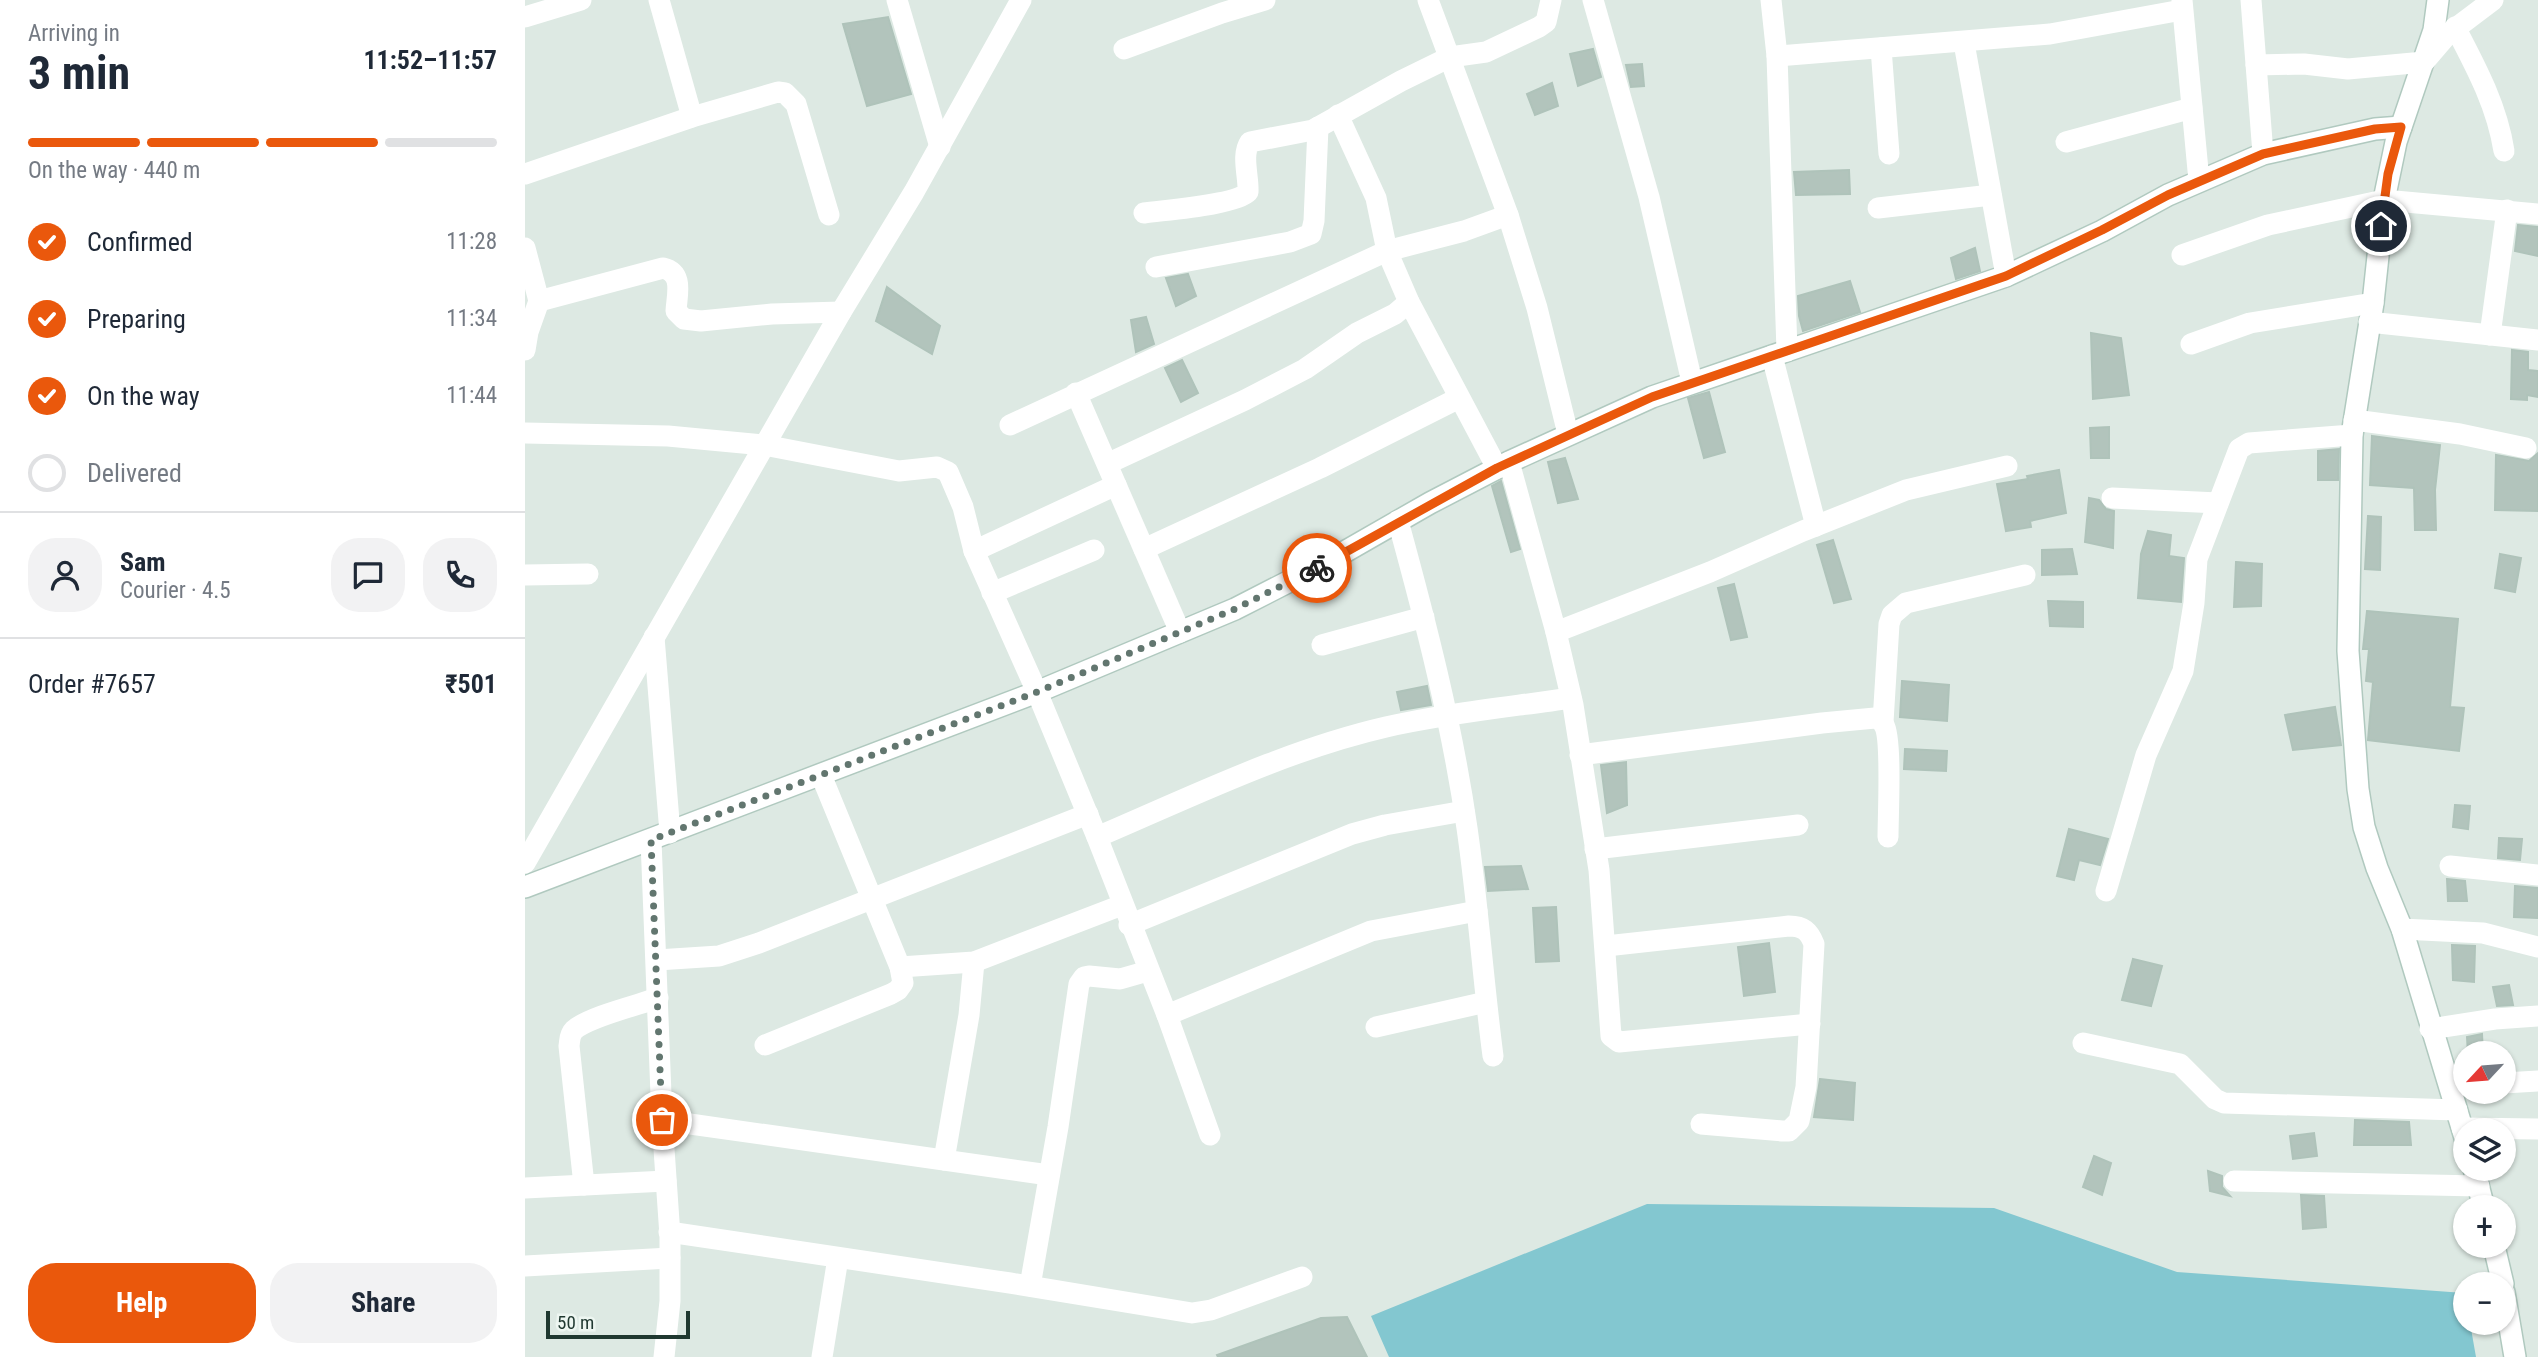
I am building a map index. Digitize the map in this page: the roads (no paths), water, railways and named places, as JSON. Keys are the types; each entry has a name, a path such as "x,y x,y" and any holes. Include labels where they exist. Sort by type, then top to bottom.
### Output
{"street":[{"path":"525,17 581,0"},
{"path":"659,0 692,117"},
{"path":"525,863 841,312 940,147 1021,0"},
{"path":"1124,49 1221,6 1265,0"},
{"path":"1428,0 1508,215 1537,308 1568,433"},
{"path":"1144,213 1244,197 1248,192 1246,154 1250,142 1318,127 1450,57 1486,52 1539,27 1546,22 1551,0"},
{"path":"1593,0 1649,197 1692,382"},
{"path":"1771,0 1777,56 1780,353 1816,526"},
{"path":"2251,0 2263,154"},
{"path":"2438,0 2434,30 2401,127 2384,200 2371,313 2353,428 2349,651 2358,789 2364,827 2377,868 2402,929 2430,1029 2453,1078"},
{"path":"2256,65 2304,64 2348,69 2424,62 2455,27 2493,0"},
{"path":"900,1 940,147"},
{"path":"1777,56 2050,34 2182,5 2199,181"},
{"path":"2455,27 2485,87 2504,151"},
{"path":"1964,43 2006,276"},
{"path":"1881,48 1889,155"},
{"path":"525,174 692,117 778,92 791,96 796,104 829,215"},
{"path":"2066,142 2192,108"},
{"path":"1338,115 1376,198 1387,251 1409,302 1459,398 1503,465 1556,632 1571,698 1595,849 1606,946 1611,1036 1619,1042 1810,1024"},
{"path":"1156,267 1290,242 1311,234 1314,221 1318,127"},
{"path":"525,887 1037,692 1235,609 1327,562 1503,465 1568,433 1692,382 2006,276 2199,181 2263,154 2375,129 2401,127"},
{"path":"1878,208 1991,195"},
{"path":"2182,255 2268,225 2384,200 2538,214"},
{"path":"2490,335 2507,211"},
{"path":"1010,425 1387,251 1464,231 1508,215"},
{"path":"525,248 539,301 525,349"},
{"path":"539,301 663,268 675,274 678,281 677,311 684,319 701,321 772,314 841,312"},
{"path":"1109,463 1305,369 1357,333 1395,314 1409,302"},
{"path":"2191,344 2250,323 2371,313 2490,335 2538,340"},
{"path":"1076,393 1181,632"},
{"path":"1144,549 1320,468 1459,398"},
{"path":"2106,891 2146,755 2183,671 2194,603 2197,559 2234,458 2244,445 2353,428 2460,435 2526,448"},
{"path":"525,433 668,436 764,445 899,471 937,467 948,472 963,507 974,551 1088,814 1167,1015 1210,1135"},
{"path":"1556,632 1710,572 1906,490 2007,466"},
{"path":"974,551 1116,485"},
{"path":"2112,498 2218,503"},
{"path":"1398,522 1447,716 1464,811 1493,1056"},
{"path":"992,593 1094,550"},
{"path":"525,575 588,574"},
{"path":"1888,837 1888,753 1883,722 1889,624 1892,615 1899,608 1917,599 2025,575"},
{"path":"1322,645 1424,617"},
{"path":"654,637 660,836 657,960 670,1258 670,1301 664,1357"},
{"path":"1097,837 1315,748 1387,726 1571,698"},
{"path":"1580,755 1822,723 1875,718 1883,722"},
{"path":"765,1045 891,994 898,990 902,983 900,967 821,775"},
{"path":"900,967 975,962 1126,915 1352,834 1385,825 1464,811"},
{"path":"657,960 719,956 759,943 1088,814"},
{"path":"1595,849 1798,825"},
{"path":"2450,866 2538,876"},
{"path":"1167,1015 1371,931 1477,911"},
{"path":"1606,946 1798,926 1806,930 1814,944 1806,1087 1796,1127 1782,1131 1701,1124"},
{"path":"2402,929 2483,933 2538,947"},
{"path":"944,1160 969,1015 975,962"},
{"path":"1030,1286 1080,980 1089,976 1120,979 1149,971"},
{"path":"585,1185 569,1046 571,1034 575,1029 595,1019 658,998"},
{"path":"1376,1027 1486,1002"},
{"path":"2430,1029 2507,1017 2538,1016"},
{"path":"2083,1043 2180,1064 2215,1098 2224,1103 2453,1125"},
{"path":"2517,1082 2538,1081"},
{"path":"662,1120 1049,1175"},
{"path":"2516,1128 2538,1129"},
{"path":"2234,1181 2453,1177"},
{"path":"525,1188 666,1181"},
{"path":"669,1232 1192,1313 1211,1310 1302,1277"},
{"path":"525,1266 670,1258"},
{"path":"822,1357 838,1258"},
{"path":"2511,1335 2515,1357"}],"water":[{"path":"1647,1204 1994,1208 2177,1272 2453,1292 2453,1335 2472,1335 2476,1357 1389,1357 1371,1316"}]}
